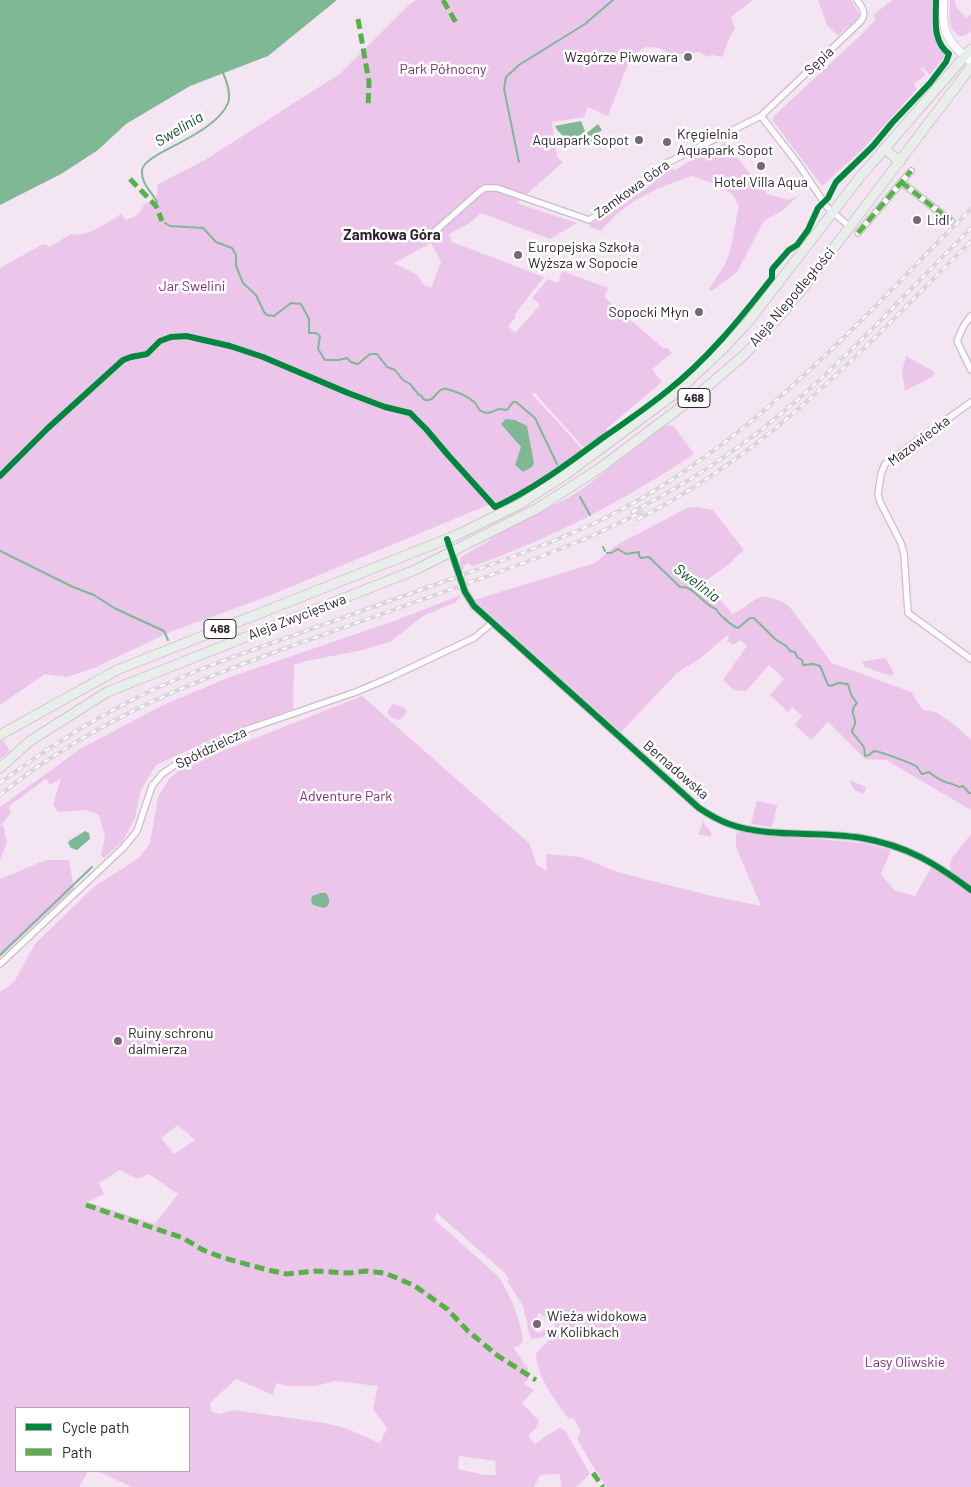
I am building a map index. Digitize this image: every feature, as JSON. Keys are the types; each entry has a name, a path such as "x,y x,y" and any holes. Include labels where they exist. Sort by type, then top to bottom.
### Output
{"main road":[{"name":"Aleja Niepodległości","path":"565,476 669,399 709,364 749,321 884,148 969,56"},
{"name":"Aleja Niepodległości","path":"572,487 701,392 743,356 801,291 971,67"},
{"path":"884,148 900,162"},
{"name":"Aleja Zwycięstwa","path":"0,735 132,663 447,539 513,508 565,476"},
{"name":"Aleja Zwycięstwa","path":"0,768 30,742 107,692 396,578 538,508 572,487"}],"street":[{"name":"Sępia","path":"760,116 862,21 864,10 857,0"},
{"path":"943,0 943,23 947,37 969,56"},
{"path":"760,116 799,165 832,213 850,227"},
{"name":"Zamkowa Góra","path":"434,233 479,192 490,187 589,220 667,163 760,116"},
{"path":"858,233 911,171"},
{"path":"901,182 951,220"},
{"path":"971,316 964,325 957,341 971,370"},
{"name":"Mazowiecka","path":"971,402 885,464 878,482 880,502 901,543 904,554 908,613 971,659"},
{"name":"Bernadowska","path":"447,539 469,601 689,800 731,825 755,830 861,838 904,848 940,867 971,890"},
{"name":"Spółdzielcza","path":"0,964 124,847 137,830 152,786 168,769 210,746 248,729 356,692 389,678 474,638 492,623"}],"green space":[{"path":"416,0 753,0 731,17 735,28 722,57 712,55 707,57 700,52 672,55 659,48 646,47 631,56 608,116 588,107 584,117 552,122 557,157 563,162 517,203 577,223 550,239 481,213 467,225 449,234 452,242 544,277 508,326 515,333 540,305 532,298 548,279 558,283 562,271 608,288 604,297 663,348 667,348 672,353 652,369 662,382 606,429 609,432 585,449 535,393 531,393 583,450 564,464 566,481 561,466 514,496 266,597 170,632 94,668 67,677 45,674 0,705 0,268 43,244 50,247 71,234 91,231 121,214 126,220 134,217 146,202 153,205 156,203 158,184 205,160 341,73","holes":["431,243 441,262 431,288 424,285 416,274 394,263"]},
{"path":"818,0 851,0 859,13 859,17 838,36 827,25"},
{"path":"893,0 933,0 933,30 945,56 930,75 922,67 921,69 926,75 914,84 917,89 863,149 822,186 773,121 773,117 863,33 875,20 874,14"},
{"path":"950,0 955,0 956,7 966,18 971,14 971,31 966,35 960,36 951,25"},
{"path":"725,143 767,194 789,200 798,196 783,210 764,221 737,272 713,290 708,291 728,257 739,206 732,194 715,184 692,176 642,196 621,211 601,231 588,226 639,193 657,180 669,168 676,170 693,160 712,156 714,149"},
{"path":"906,356 935,372 933,376 905,391 902,372"},
{"path":"673,425 694,454 614,503 587,517 503,555 473,566 467,563 461,572 460,559 464,555 488,541 495,534 566,499 585,487 664,426"},
{"path":"697,507 713,510 744,550 732,562 704,582 733,614 754,600 765,597 789,606 832,663 911,692 923,710 936,712 955,725 971,740 971,810 886,760 865,759 828,722 811,740 795,725 802,716 792,707 788,712 770,695 784,679 769,665 746,691 734,690 723,680 747,646 741,640 733,645 727,640 729,638 728,635 698,660 678,672 621,732 474,600 595,563 615,546 687,508"},
{"path":"461,595 456,602 423,616 390,642 294,665 293,709 224,734 156,765 141,790 135,818 123,841 104,858 101,855 105,836 99,815 87,810 58,812 53,805 61,778 50,785 46,779 9,806 11,813 0,826 0,807 80,749 163,705 230,677 397,620"},
{"path":"886,659 894,673 891,676 865,667 862,662"},
{"path":"362,696 529,843 537,865 547,871 546,854 581,857 617,872 712,896 761,906 736,847 736,834 741,831 864,843 891,850 881,874 894,890 915,896 932,866 971,892 971,1487 607,1487 577,1438 581,1431 574,1419 568,1418 557,1403 539,1371 536,1353 557,1332 553,1321 539,1313 534,1323 536,1327 535,1332 539,1333 549,1327 550,1329 543,1337 533,1339 530,1337 523,1306 507,1281 509,1279 505,1273 437,1213 434,1219 499,1277 512,1301 521,1328 523,1341 519,1346 513,1347 528,1369 528,1379 524,1384 534,1390 522,1403 539,1421 535,1429 529,1434 530,1439 535,1444 560,1428 565,1430 590,1474 576,1487 561,1487 560,1474 540,1475 534,1487 132,1487 99,1472 190,1472 190,1407 15,1407 15,1472 87,1472 79,1487 0,1487 0,992 14,982 35,944 95,886 139,858 150,843 158,797 169,779 183,767","holes":["178,1125 195,1140 174,1154 161,1138","120,1170 137,1179 149,1174 178,1194 155,1224 87,1202 104,1194 99,1183","236,1379 273,1395 276,1383 287,1386 316,1386 335,1381 378,1386 373,1409 387,1428 379,1443 348,1429 325,1423 233,1410 219,1414 212,1412 210,1403","459,1456 495,1461 496,1475 484,1475 458,1469"]},
{"path":"395,704 403,707 407,712 400,720 390,717 387,712 391,705"},
{"path":"3,740 10,751 0,759 0,741"},
{"path":"849,780 866,787 864,794 854,790"},
{"path":"757,801 777,805 772,827 751,824"},
{"path":"703,822 712,834 710,837 698,834"},
{"path":"3,825 7,843 0,860 0,827"},
{"path":"971,834 971,886 953,874 949,866 952,858"},
{"path":"46,860 69,860 74,889 0,957 0,879"}],"shaded area":[{"path":"0,0 337,0 268,56 190,86 126,124 98,150 61,174 0,205"},
{"path":"581,121 585,131 571,143 555,126"},
{"path":"598,124 602,130 598,133 594,144 583,136"},
{"path":"506,419 515,420 527,426 534,463 532,467 523,472 515,465 521,447 501,424"},
{"path":"85,831 89,833 90,839 77,850 71,848 68,843 69,841"},
{"path":"326,893 329,899 328,906 324,908 313,905 311,901 312,896"}],"waterway":[{"path":"519,162 504,89 506,77 519,65 585,24 613,0"},
{"name":"Swelinia","path":"157,202 143,180 142,168 155,156 207,126 223,111 228,103 229,96 223,73"},
{"name":"Swelinia","path":"165,223 170,226 203,228 216,242 232,248 236,255 236,266 243,283 256,295 267,315 274,316 291,303 301,304 309,319 309,333 316,333 320,336 318,349 325,360 347,358 351,362 358,364 370,354 377,354 387,367 395,370 423,399 427,400 430,400 440,391 446,389 468,398 480,410 489,413 498,409 507,410 513,402 516,402 535,418 557,464"},
{"name":"Swelinia","path":"580,497 590,515"},
{"name":"Swelinia","path":"603,547 605,551"},
{"name":"Swelinia","path":"607,553 618,549 626,554 639,552 641,558 649,557 680,587 692,590 708,605 716,609 732,625 738,628 750,618 754,618 775,639 790,651 795,652 797,657 802,660 803,665 813,664 820,666 828,685 848,684 851,695 857,703 853,709 855,724 852,732 864,747 865,756 874,751 889,755 914,765 922,774 929,772 945,782 959,787 963,786 971,793"},
{"path":"0,551 73,587 94,595 114,608 164,631 168,640"},
{"path":"0,955 92,867"}],"railway":[{"path":"0,783 49,748 83,727 118,707 173,681 548,543 603,519 656,489 706,456 754,419 843,338 971,209"},
{"path":"632,512 684,483 766,426 846,355 971,228"},
{"path":"638,519 686,492 732,462 775,429 855,357 971,241"},
{"path":"0,795 74,743 112,722 190,685 271,653 550,553 592,536 642,512"}],"marked path":[{"path":"443,0 458,26"},
{"path":"358,19 369,82 368,108"},
{"path":"858,233 911,171"},
{"path":"130,179 156,206 162,221"},
{"path":"901,182 951,221"},
{"path":"86,1205 183,1238 203,1250 224,1258 268,1270 287,1274 315,1271 349,1273 366,1271 384,1273 397,1278 415,1286 447,1309 468,1331 498,1356 536,1380"},
{"path":"593,1473 603,1487"}],"cycle path":[{"path":"0,476 48,428 123,360 147,354 160,341 171,337 186,336 230,346 263,357 348,393 385,407 410,413 495,507 509,500 550,476 658,398 681,380 735,324 772,278 774,267 789,250 797,245 808,230 818,208 828,198 836,182 873,146 930,83 946,62 949,54 937,36 936,0"},
{"path":"447,539 465,592 474,606 699,808 721,821 745,829 778,833 845,836 878,841 920,857 971,890"}],"place":[{"name":"Wzgórze Piwowara","path":"688,57"},
{"name":"Aquapark Sopot","path":"639,140"},
{"name":"Kręgielnia Aquapark Sopot","path":"667,142"},
{"name":"Hotel Villa Aqua","path":"761,166"},
{"name":"Lidl","path":"917,220"},
{"name":"Europejska Szkoła Wyższa w Sopocie","path":"518,255"},
{"name":"Sopocki Młyn","path":"699,312"},
{"name":"Ruiny schronu dalmierza","path":"118,1041"},
{"name":"Wieża widokowa w Kolibkach","path":"537,1324"}],"district":[{"name":"Zamkowa Góra","path":"392,235"}],"park label":[{"name":"Park Północny","path":"443,69"},
{"name":"Jar Swelini","path":"192,286"},
{"name":"Adventure Park","path":"346,796"},
{"name":"Lasy Oliwskie","path":"905,1362"}]}
